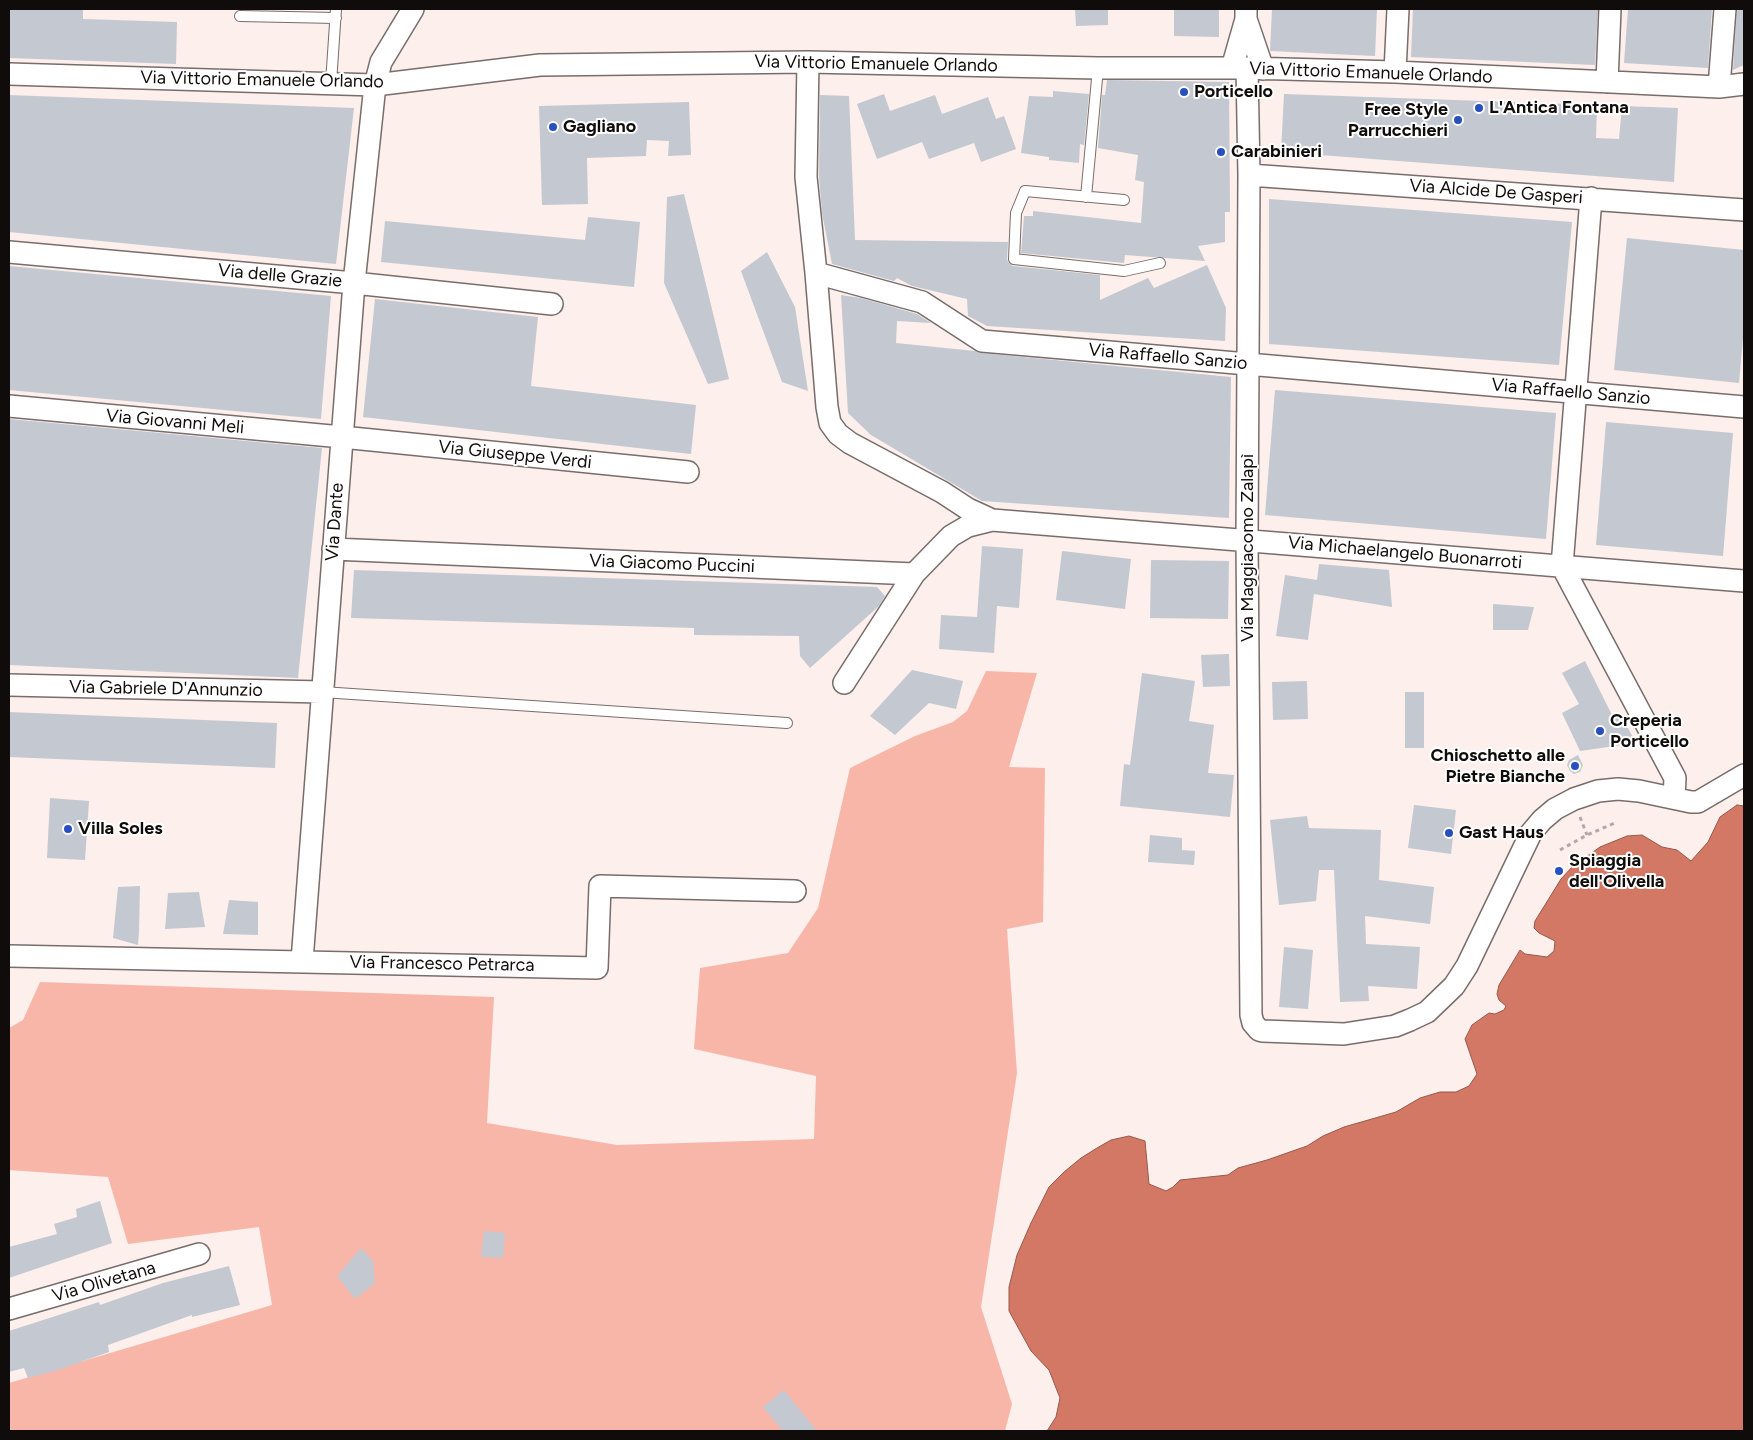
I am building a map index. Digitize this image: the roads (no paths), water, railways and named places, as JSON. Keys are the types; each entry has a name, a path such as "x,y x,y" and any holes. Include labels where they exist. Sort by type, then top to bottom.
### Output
{"street":[{"name":"Via Dante","path":"302,961 354,283 375,85 381,62 413,9"},
{"path":"1395,72 1398,9"},
{"path":"1607,82 1610,9"},
{"path":"1724,9 1736,84"},
{"path":"1246,14 1247,69"},
{"path":"1246,14 1247,69"},
{"name":"Via Vittorio Emanuele Orlando","path":"9,74 375,85 540,65 808,62 1395,72 1607,82 1736,84"},
{"path":"808,62 806,178 827,407 830,422 838,434 850,443 942,492 968,509 992,520"},
{"name":"Via Maggiacomo Zalapì","path":"1247,69 1249,175 1247,541 1251,1015 1253,1023 1259,1030 1268,1032 1344,1034 1395,1026 1427,1012 1454,986 1467,966 1531,833 1542,820 1555,809 1574,799 1618,789 1674,798"},
{"name":"Via Alcide De Gasperi","path":"1249,175 1744,210"},
{"path":"1591,198 1562,566 1675,778 1674,798 1698,802 1744,775"},
{"name":"Via delle Grazie","path":"9,252 354,283 552,304"},
{"name":"Via Raffaello Sanzio","path":"816,273 922,302 982,341 1744,406"},
{"name":"Via Giovanni Meli","path":"9,406 342,437"},
{"name":"Via Giuseppe Verdi","path":"342,437 688,472"},
{"path":"844,683 914,574 951,536 968,526 992,520"},
{"name":"Via Michaelangelo Buonarroti","path":"992,520 1744,581"},
{"name":"Via Giacomo Puccini","path":"333,549 914,574"},
{"name":"Via Gabriele D'Annunzio","path":"9,685 322,692"},
{"name":"Via Francesco Petrarca","path":"9,956 597,968 600,886 795,892"},
{"name":"Via Olivetana","path":"9,1309 199,1254"}],"lane":[{"path":"240,16 336,14 331,83"},
{"path":"1086,197 1098,68"},
{"path":"1124,200 1025,191 1016,213 1014,259 1124,271 1160,263"},
{"path":"322,692 787,723"}],"place":[{"name":"Porticello","path":"1184,92"},
{"name":"L'Antica Fontana","path":"1479,108"},
{"name":"Free Style Parrucchieri","path":"1458,120"},
{"name":"Gagliano","path":"553,127"},
{"name":"Carabinieri","path":"1221,152"},
{"name":"Creperia Porticello","path":"1600,731"},
{"name":"Chioschetto alle Pietre Bianche","path":"1575,766"},
{"name":"Villa Soles","path":"68,829"},
{"name":"Gast Haus","path":"1449,833"},
{"name":"Spiaggia dell'Olivella","path":"1559,871"}]}
